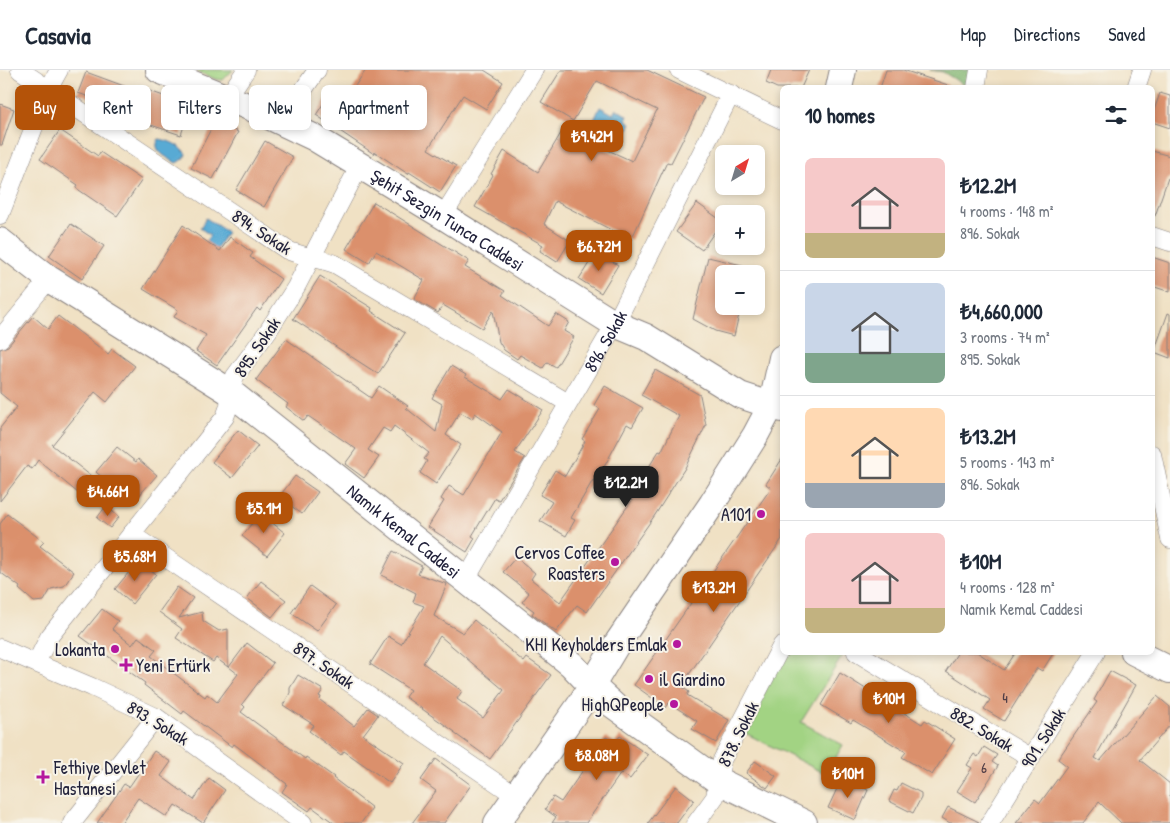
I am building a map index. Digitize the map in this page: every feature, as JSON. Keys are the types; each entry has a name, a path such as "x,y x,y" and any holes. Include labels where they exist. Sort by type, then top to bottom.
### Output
{"street":[{"name":"894. Sokak","path":"20,70 44,85"},
{"path":"51,85 59,70"},
{"name":"Şehit Sezgin Tunca Caddesi","path":"159,70 195,85"},
{"path":"236,85 246,70"},
{"path":"307,85 317,70"},
{"path":"443,216 534,70"},
{"path":"679,70 780,119"},
{"path":"840,85 843,70"},
{"path":"976,85 979,70"},
{"path":"1137,85 1142,70"},
{"name":"896. Sokak","path":"465,581 615,324 731,94"},
{"name":"894. Sokak","path":"75,106 287,250 335,264 568,403"},
{"path":"0,215 33,130"},
{"name":"Şehit Sezgin Tunca Caddesi","path":"299,130 443,216 615,324 646,338 740,395 777,407"},
{"name":"895. Sokak","path":"36,663 49,637 225,417 235,376 268,331 296,287 360,165"},
{"path":"1155,237 1170,242"},
{"name":"Namık Kemal Caddesi","path":"0,241 49,279 230,392 571,664 613,705 718,780 804,823"},
{"path":"0,339 49,279"},
{"path":"497,823 592,686 618,642 712,504 755,436 777,407 780,378"},
{"path":"1155,463 1165,494 1170,540"},
{"name":"897. Sokak","path":"131,534 516,796"},
{"name":"893. Sokak","path":"0,648 156,717 302,823"},
{"name":"878. Sokak","path":"696,823 715,797 722,760 780,649"},
{"name":"882. Sokak","path":"861,655 1031,758"},
{"name":"901. Sokak","path":"990,823 1094,655"},
{"path":"1140,655 1170,670"},
{"path":"72,823 156,717"}],"green space":[{"path":"194,70 233,70 223,80 215,79"},
{"path":"930,70 974,70 970,79 964,85 943,72"},
{"path":"784,655 843,655 801,722 843,745 826,774 743,732"}],"water":[{"path":"600,107 613,114 616,109 628,116 626,120 631,123 625,136 594,120"},
{"path":"159,139 181,148 186,154 184,159 176,163 161,153 157,147"},
{"path":"206,218 227,232 213,254 202,247 210,235 200,228"}],"building":[{"path":"366,70 484,70 503,82 486,109 463,95 428,149 456,166 440,192 375,152 374,154 338,130 427,130 427,85 356,85"},
{"path":"561,70 647,70 704,97 671,163 667,162 631,240 555,201 544,224 570,241 557,262 540,251 543,245 475,207 504,151 538,172 561,133 596,153 599,146 632,161 657,110 597,81 573,121 541,102"},
{"path":"771,70 809,70 802,85 780,85 780,88 777,88 766,83"},
{"path":"886,70 903,70 948,85 881,85"},
{"path":"86,72 121,85 85,85 85,95 78,93"},
{"path":"151,92 161,95 161,128 151,125"},
{"path":"1160,93 1170,96 1170,128 1155,123 1155,107"},
{"path":"0,104 14,109 2,145 0,145"},
{"path":"321,107 321,118 316,115"},
{"path":"60,130 98,156 100,152 142,180 117,216 76,188 78,185 40,159"},
{"path":"166,130 183,130 181,135"},
{"path":"210,130 234,130 238,132 213,179 191,168"},
{"path":"265,141 293,157 264,207 236,190"},
{"path":"1155,152 1170,156 1170,178 1168,178 1155,216"},
{"path":"374,202 469,261 465,267 505,291 502,295 548,326 556,314 569,322 564,331 574,337 556,367 547,362 543,368 520,355 517,359 504,350 499,342 493,311 482,328 443,305 438,313 414,299 424,280 376,251 369,263 346,249"},
{"path":"697,203 715,216 715,231 702,250 676,232"},
{"path":"71,224 104,246 82,279 49,256"},
{"path":"183,225 220,251 230,237 253,253 250,257 281,279 260,311 257,308 217,365 196,351 206,335 174,317 178,310 143,289"},
{"path":"596,252 618,265 601,293 579,279"},
{"path":"708,257 742,265 715,265 715,315 739,315 734,336 715,331 693,319"},
{"path":"1155,258 1170,263 1170,292 1155,287"},
{"path":"320,276 372,308 371,311 405,333 378,374 293,319"},
{"path":"1168,313 1170,314 1170,358 1155,352"},
{"path":"33,316 48,329 58,316 108,354 112,349 135,366 107,402 95,392 52,445 91,476 78,493 38,460 32,469 27,466 0,501 0,428 17,407 0,393 0,349 8,346"},
{"path":"286,339 371,398 379,386 408,406 406,408 436,432 442,404 432,398 451,366 466,375 465,377 502,399 509,389 543,410 515,452 525,458 499,500 495,498 472,536 475,538 467,552 428,527 444,501 441,499 449,486 464,495 502,432 475,413 472,419 460,412 446,435 461,445 436,484 420,473 427,461 424,459 429,453 394,426 390,432 383,428 368,450 379,457 364,478 345,464 356,449 308,416 304,421 286,407 288,404 256,380"},
{"path":"655,370 700,395 706,425 685,468 655,515 587,612 577,605 556,632 532,614 534,611 522,602 529,593 503,572 516,557 535,573 531,579 560,602 632,500 629,498 659,451 661,452 679,416 641,395"},
{"path":"605,386 643,408 632,427 627,424 596,482 593,480 571,518 575,520 566,536 540,521 552,502 540,495 555,470 565,476 585,441 582,439 600,409 594,405"},
{"path":"238,430 258,446 232,478 212,462"},
{"path":"117,447 136,462 138,459 157,475 137,498 118,482 114,488 96,472"},
{"path":"780,462 780,542 681,686 689,692 687,695 729,720 716,743 692,729 697,721 669,703 666,708 634,685 771,488 766,484"},
{"path":"295,476 318,492 302,514 279,497"},
{"path":"106,506 119,517 110,528 97,518"},
{"path":"260,513 285,533 267,556 242,536"},
{"path":"7,514 44,542 40,546 74,572 64,586 51,589 44,601 34,602 19,589 20,587 0,572 0,524"},
{"path":"393,551 422,566 418,574 447,584 434,616 463,633 474,620 524,662 527,658 551,675 490,759 405,697 410,690 370,664 388,636 401,644 424,606 413,602 416,593 381,575","holes":["440,636 504,690 483,718 457,699 462,691 423,663"]},
{"path":"139,560 156,574 132,604 115,589"},
{"path":"261,581 286,600 272,617 247,598"},
{"path":"310,586 336,605 317,631 291,613"},
{"path":"177,587 193,598 179,618 202,612 203,621 219,631 228,629 228,667 216,658 213,662 176,638 182,629 159,612"},
{"path":"102,609 118,621 112,629 132,645 138,637 156,650 151,656 205,697 207,694 217,702 238,674 229,667 247,643 273,663 242,704 245,707 241,712 305,759 306,757 334,777 372,808 361,823 334,823 312,807 309,811 282,792 287,784 234,744 232,747 184,711 182,714 144,685 145,683 80,636"},
{"path":"956,655 982,655 1004,670 1014,655 1052,655 1042,671 1037,668 1004,721 984,709 990,700 946,671"},
{"path":"1110,671 1136,685 1095,758 1100,761 1157,696 1170,707 1170,725 1140,760 1170,784 1170,823 1121,823 1099,802 1083,823 1016,823 1035,799 1040,803 1067,766 1058,759 1097,702 1094,700"},
{"path":"840,673 922,724 925,720 955,739 932,775 902,757 906,752 853,720 851,723 821,705"},
{"path":"298,675 323,690 319,696 321,697 320,700 354,726 368,708 378,715 363,735 404,763 390,783 344,751 341,755 309,731 314,725 283,705"},
{"path":"620,736 648,755 630,779 621,773 586,823 552,823 556,817 545,809 553,797 561,802 606,737 615,743"},
{"path":"984,747 997,755 992,762 998,766 975,802 957,791 972,768 967,765 974,754 978,757"},
{"path":"154,751 171,762 161,776 194,800 209,778 225,790 203,823 175,805 167,817 138,798 121,823 97,823 124,784 129,787"},
{"path":"436,759 471,785 444,823 412,823 436,791 421,780"},
{"path":"755,761 776,776 767,788 746,773"},
{"path":"842,778 868,790 855,820 828,808"},
{"path":"901,783 921,793 921,798 913,813 889,801 894,790 897,791"},
{"path":"676,786 694,800 677,823 648,823"},
{"path":"948,807 979,823 950,823 942,818"}],"place":[{"name":"A101","path":"761,514"},
{"name":"Cervos Coffee Roasters","path":"615,562"},
{"name":"KHI Keyholders Emlak","path":"677,644"},
{"name":"Lokanta","path":"115,649"},
{"name":"Yeni Ertürk","path":"126,665"},
{"name":"il Giardino","path":"649,679"},
{"name":"HighQPeople","path":"674,704"},
{"name":"Fethiye Devlet Hastanesi","path":"43,777"}]}
